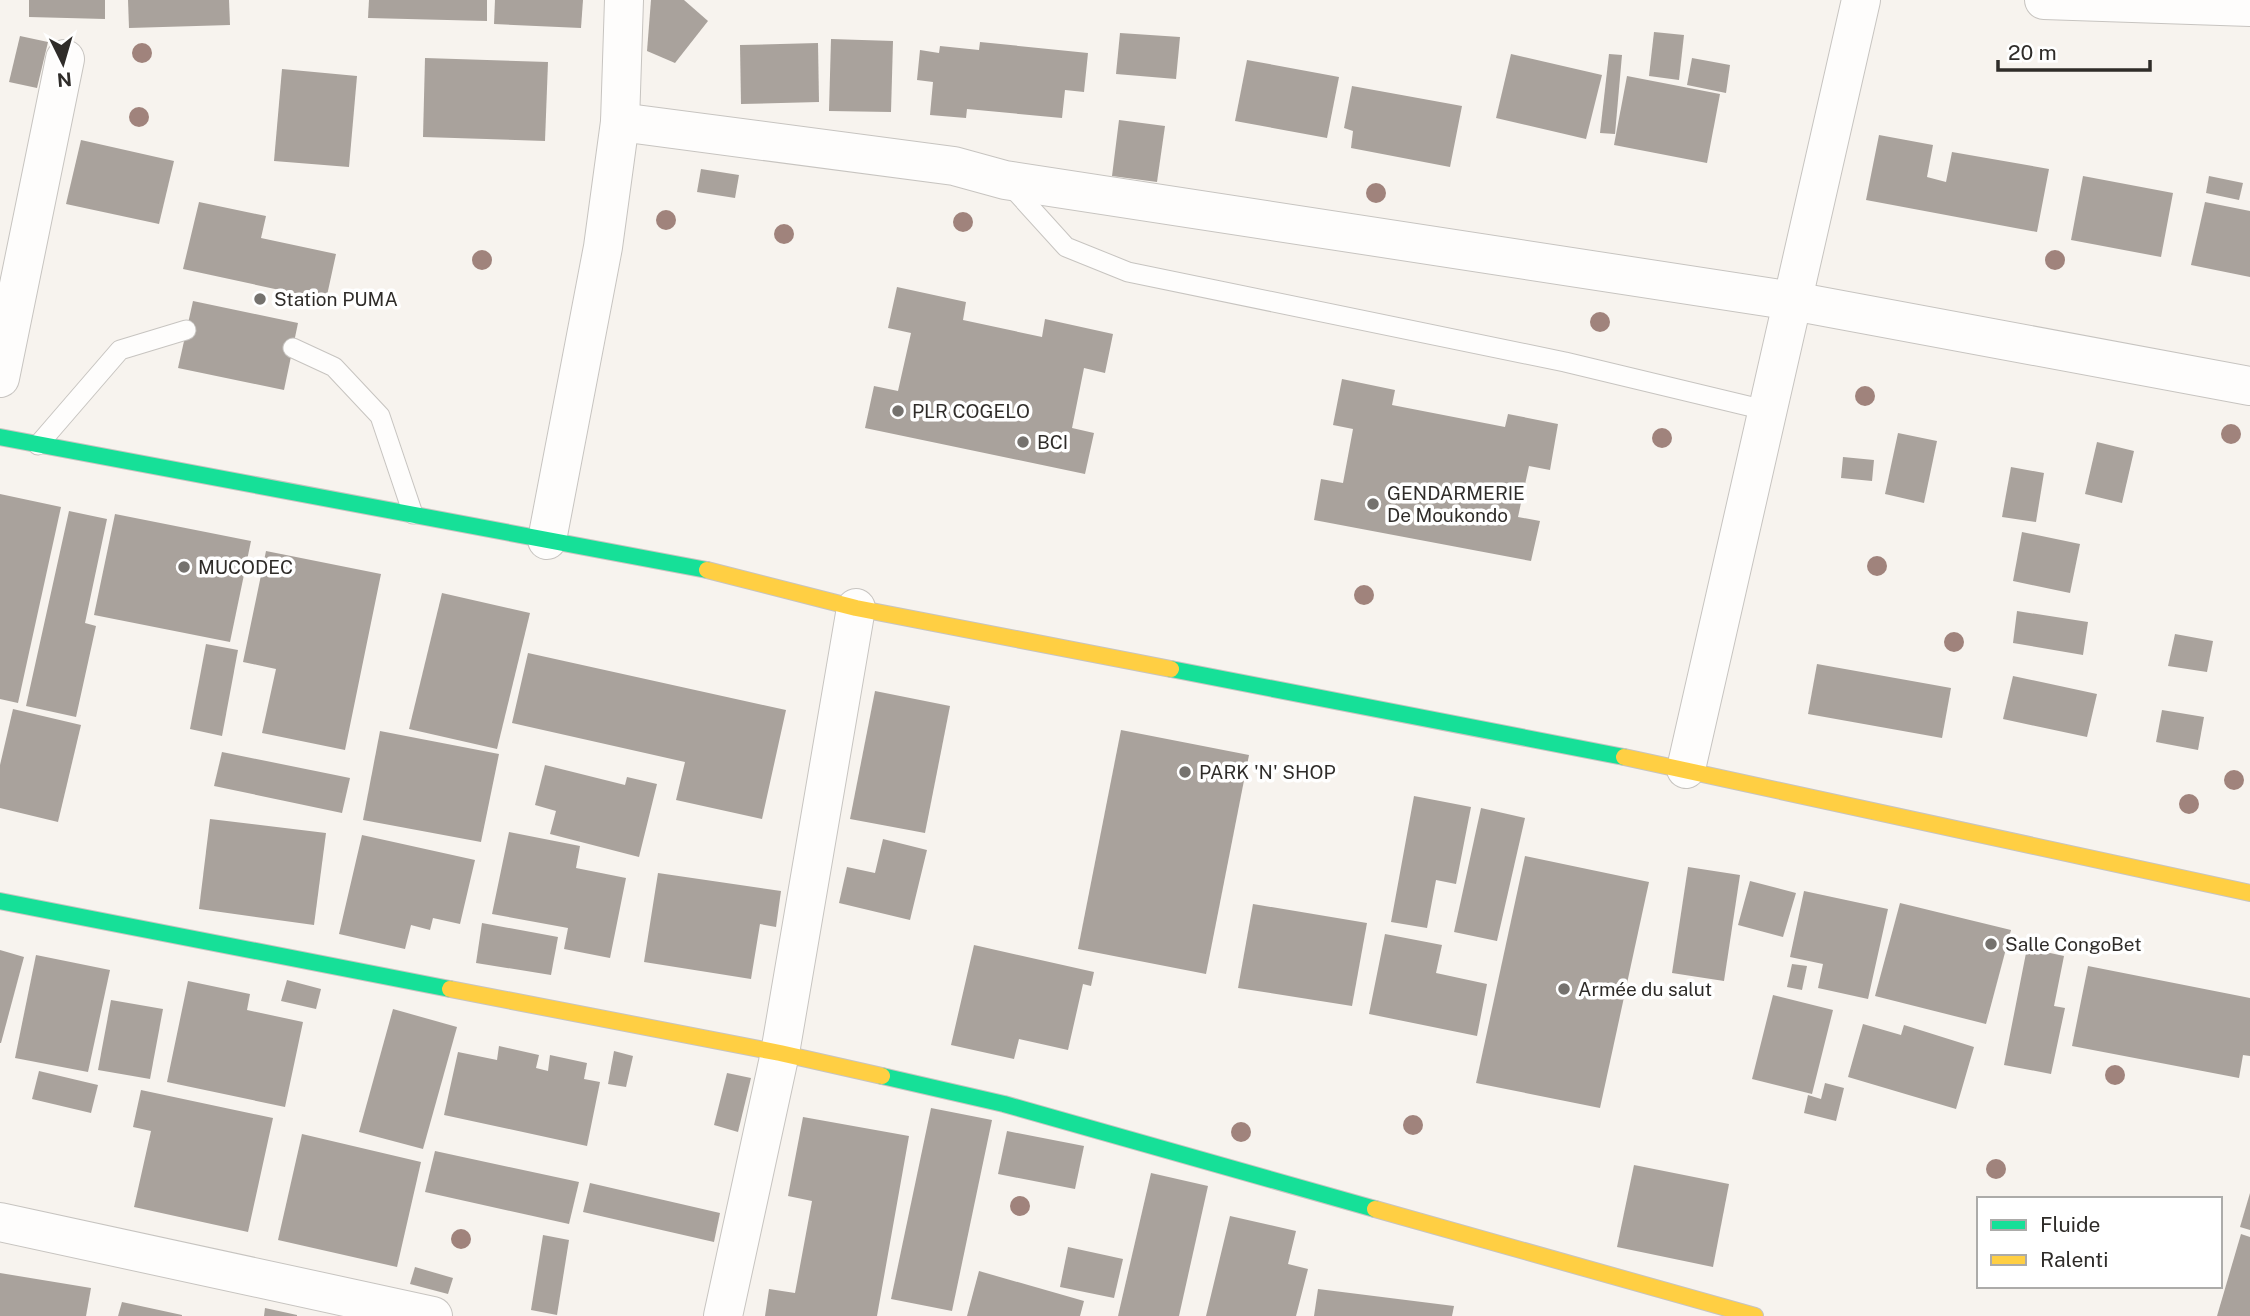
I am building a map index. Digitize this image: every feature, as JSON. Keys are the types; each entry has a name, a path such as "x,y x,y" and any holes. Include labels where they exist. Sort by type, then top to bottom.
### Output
{"main road":[{"path":"0,437 708,570 856,608 1686,769 2250,893"},
{"path":"0,901 780,1053 1004,1104 1755,1316"}],"street":[{"path":"547,540 603,247 620,122 624,0"},
{"path":"1686,769 1861,0"},
{"path":"2044,0 2250,7"},
{"path":"0,378 65,59"},
{"path":"620,122 954,166 1005,180 1793,301 2250,386"},
{"path":"723,1316 780,1053 856,608"},
{"path":"0,1222 433,1316"}],"lane":[{"path":"1005,180 1066,247 1128,272 1551,359 1769,411"},
{"path":"38,444 120,350 186,330"},
{"path":"293,348 334,367 380,416 413,514"}],"building":[{"path":"29,0 105,0 105,19 29,17"},
{"path":"128,0 229,0 230,25 129,28"},
{"path":"369,0 487,0 487,21 368,18"},
{"path":"495,0 583,0 581,28 494,24"},
{"path":"651,0 684,0 708,21 675,63 647,51"},
{"path":"1654,32 1684,35 1679,80 1649,76"},
{"path":"1120,33 1180,37 1176,79 1116,74"},
{"path":"20,36 48,42 37,88 9,82"},
{"path":"831,39 893,41 891,112 829,111"},
{"path":"980,42 1088,53 1084,92 1065,90 1062,118 967,109 966,118 930,115 933,82 917,80 920,50 939,53 940,46 979,50"},
{"path":"818,43 819,102 741,104 740,45"},
{"path":"1511,54 1602,75 1586,139 1496,118"},
{"path":"1609,54 1622,55 1615,134 1600,133"},
{"path":"425,58 548,62 545,141 423,137"},
{"path":"1692,58 1730,65 1726,93 1687,85"},
{"path":"1247,60 1339,77 1327,138 1235,121"},
{"path":"282,69 357,76 349,167 274,161"},
{"path":"1627,76 1720,94 1707,163 1614,145"},
{"path":"1352,86 1462,106 1450,167 1351,148 1353,131 1344,128"},
{"path":"1119,120 1165,126 1157,182 1112,176"},
{"path":"1879,135 1933,145 1927,177 1946,182 1952,152 2049,169 2037,232 1866,200"},
{"path":"81,140 174,161 159,224 66,204"},
{"path":"701,169 739,175 735,198 697,192"},
{"path":"2083,176 2173,193 2161,257 2071,240"},
{"path":"2209,176 2243,183 2239,200 2206,193"},
{"path":"199,202 266,216 261,238 336,254 326,300 183,269"},
{"path":"2205,202 2250,211 2250,277 2191,265"},
{"path":"897,287 966,302 963,320 1042,337 1045,319 1113,334 1105,373 1084,368 1072,428 1094,433 1085,474 865,428 874,386 898,391 911,333 888,328"},
{"path":"193,301 298,323 284,390 178,368"},
{"path":"1342,379 1395,390 1392,405 1505,427 1508,414 1558,424 1550,470 1529,466 1518,517 1540,521 1531,561 1314,520 1321,479 1343,483 1353,429 1333,425"},
{"path":"1898,433 1937,441 1924,503 1885,494"},
{"path":"2097,442 2134,451 2122,503 2085,494"},
{"path":"1843,457 1874,460 1872,481 1841,478"},
{"path":"2011,467 2044,473 2036,522 2002,517"},
{"path":"0,494 61,507 18,703 0,699"},
{"path":"69,511 107,519 85,623 96,626 76,717 26,706"},
{"path":"115,514 251,541 230,642 94,615"},
{"path":"2022,532 2080,544 2070,593 2013,581"},
{"path":"266,551 381,574 345,750 262,733 276,669 243,662"},
{"path":"442,593 530,613 497,749 409,729"},
{"path":"2017,611 2088,622 2083,655 2013,643"},
{"path":"2175,634 2213,641 2207,672 2168,666"},
{"path":"206,644 238,650 222,736 190,729"},
{"path":"528,653 786,710 762,819 676,800 685,762 512,723"},
{"path":"1817,664 1951,688 1942,738 1808,714"},
{"path":"2013,676 2097,694 2087,737 2003,719"},
{"path":"875,691 950,706 925,833 850,819"},
{"path":"13,709 81,725 58,822 0,808 0,765"},
{"path":"2162,710 2204,717 2198,750 2156,742"},
{"path":"1121,730 1249,755 1206,974 1078,949"},
{"path":"380,731 499,754 481,842 363,820"},
{"path":"222,752 350,778 342,813 214,786"},
{"path":"545,765 625,785 627,777 657,784 639,857 550,834 556,811 535,805"},
{"path":"1414,796 1471,807 1456,884 1436,880 1427,928 1391,922"},
{"path":"1481,808 1525,818 1497,941 1454,932"},
{"path":"210,819 326,833 314,925 199,909"},
{"path":"509,832 580,846 576,868 626,878 610,958 564,949 568,928 492,914"},
{"path":"362,835 475,860 460,924 433,918 430,930 411,925 405,949 339,934"},
{"path":"883,839 927,850 910,920 839,903 847,867 875,873"},
{"path":"1525,856 1649,882 1600,1108 1476,1083"},
{"path":"1688,867 1740,875 1724,981 1672,973"},
{"path":"658,873 781,891 776,927 760,924 751,979 644,962"},
{"path":"1750,881 1796,893 1783,937 1738,925"},
{"path":"1804,891 1888,909 1868,999 1818,988 1823,964 1790,957"},
{"path":"1900,903 2011,930 1986,1024 1875,996"},
{"path":"1253,904 1367,923 1352,1006 1238,988"},
{"path":"482,923 558,937 551,975 476,963"},
{"path":"1385,934 1442,945 1436,973 1487,984 1477,1036 1369,1014"},
{"path":"974,945 1094,972 1091,986 1083,984 1068,1050 1019,1039 1014,1059 951,1045"},
{"path":"2027,948 2064,956 2054,1006 2065,1008 2051,1074 2004,1065"},
{"path":"0,950 24,957 1,1043 0,1043"},
{"path":"36,955 110,970 88,1072 15,1058"},
{"path":"1792,964 1807,966 1802,990 1787,987"},
{"path":"2088,966 2250,998 2250,1056 2243,1055 2239,1078 2072,1046"},
{"path":"287,980 321,989 316,1009 281,1001"},
{"path":"188,981 250,994 247,1010 303,1022 285,1107 167,1082"},
{"path":"1773,995 1833,1010 1812,1094 1752,1079"},
{"path":"111,1000 163,1009 150,1079 98,1070"},
{"path":"393,1009 457,1027 423,1149 359,1132"},
{"path":"1863,1024 1901,1035 1904,1025 1974,1047 1956,1109 1848,1077"},
{"path":"499,1046 539,1055 536,1068 548,1071 550,1055 587,1063 584,1079 600,1082 587,1146 444,1115 458,1052 497,1060"},
{"path":"614,1051 633,1056 626,1087 608,1084"},
{"path":"39,1071 98,1085 91,1113 32,1099"},
{"path":"727,1073 751,1078 738,1132 714,1125"},
{"path":"1825,1083 1844,1088 1836,1121 1804,1113 1808,1095 1821,1099"},
{"path":"141,1090 273,1118 248,1232 134,1207 151,1131 133,1127"},
{"path":"931,1108 992,1120 952,1311 891,1299"},
{"path":"803,1117 909,1136 877,1316 765,1316 769,1289 795,1293 812,1201 788,1196"},
{"path":"1007,1131 1084,1146 1075,1189 998,1174"},
{"path":"302,1134 421,1162 397,1267 278,1240"},
{"path":"435,1151 579,1182 569,1224 425,1192"},
{"path":"1634,1165 1729,1184 1713,1267 1617,1247"},
{"path":"1151,1173 1208,1186 1179,1316 1118,1316"},
{"path":"590,1183 720,1213 714,1242 583,1212"},
{"path":"2250,1193 2250,1230 2240,1227"},
{"path":"1230,1216 1296,1231 1288,1264 1308,1269 1296,1316 1206,1316"},
{"path":"2241,1234 2250,1237 2250,1316 2217,1316"},
{"path":"543,1235 569,1240 557,1315 531,1310"},
{"path":"1068,1247 1123,1259 1114,1298 1060,1287"},
{"path":"415,1267 453,1278 448,1294 410,1284"},
{"path":"979,1271 1084,1301 1080,1316 967,1316"},
{"path":"0,1273 91,1288 86,1316 0,1316"},
{"path":"1318,1289 1454,1306 1452,1316 1314,1316"},
{"path":"122,1302 182,1315 182,1316 118,1316"},
{"path":"265,1308 297,1315 297,1316 264,1316"}],"traffic: fast":[{"path":"0,437 707,570"},
{"path":"1171,669 1624,757"},
{"path":"0,901 450,989"},
{"path":"882,1076 1004,1104 1375,1209"}],"traffic: slow":[{"path":"707,570 856,608 1171,669"},
{"path":"1624,757 2250,893"},
{"path":"450,989 780,1053 882,1076"},
{"path":"1375,1209 1755,1316"}],"place":[{"name":"Station PUMA","path":"260,299"},
{"name":"PLR COGELO","path":"898,411"},
{"name":"BCI","path":"1023,442"},
{"name":"GENDARMERIE De Moukondo","path":"1373,504"},
{"name":"MUCODEC","path":"184,567"},
{"name":"PARK 'N' SHOP","path":"1185,772"},
{"name":"Salle CongoBet","path":"1991,944"},
{"name":"Armée du salut","path":"1564,989"}]}
